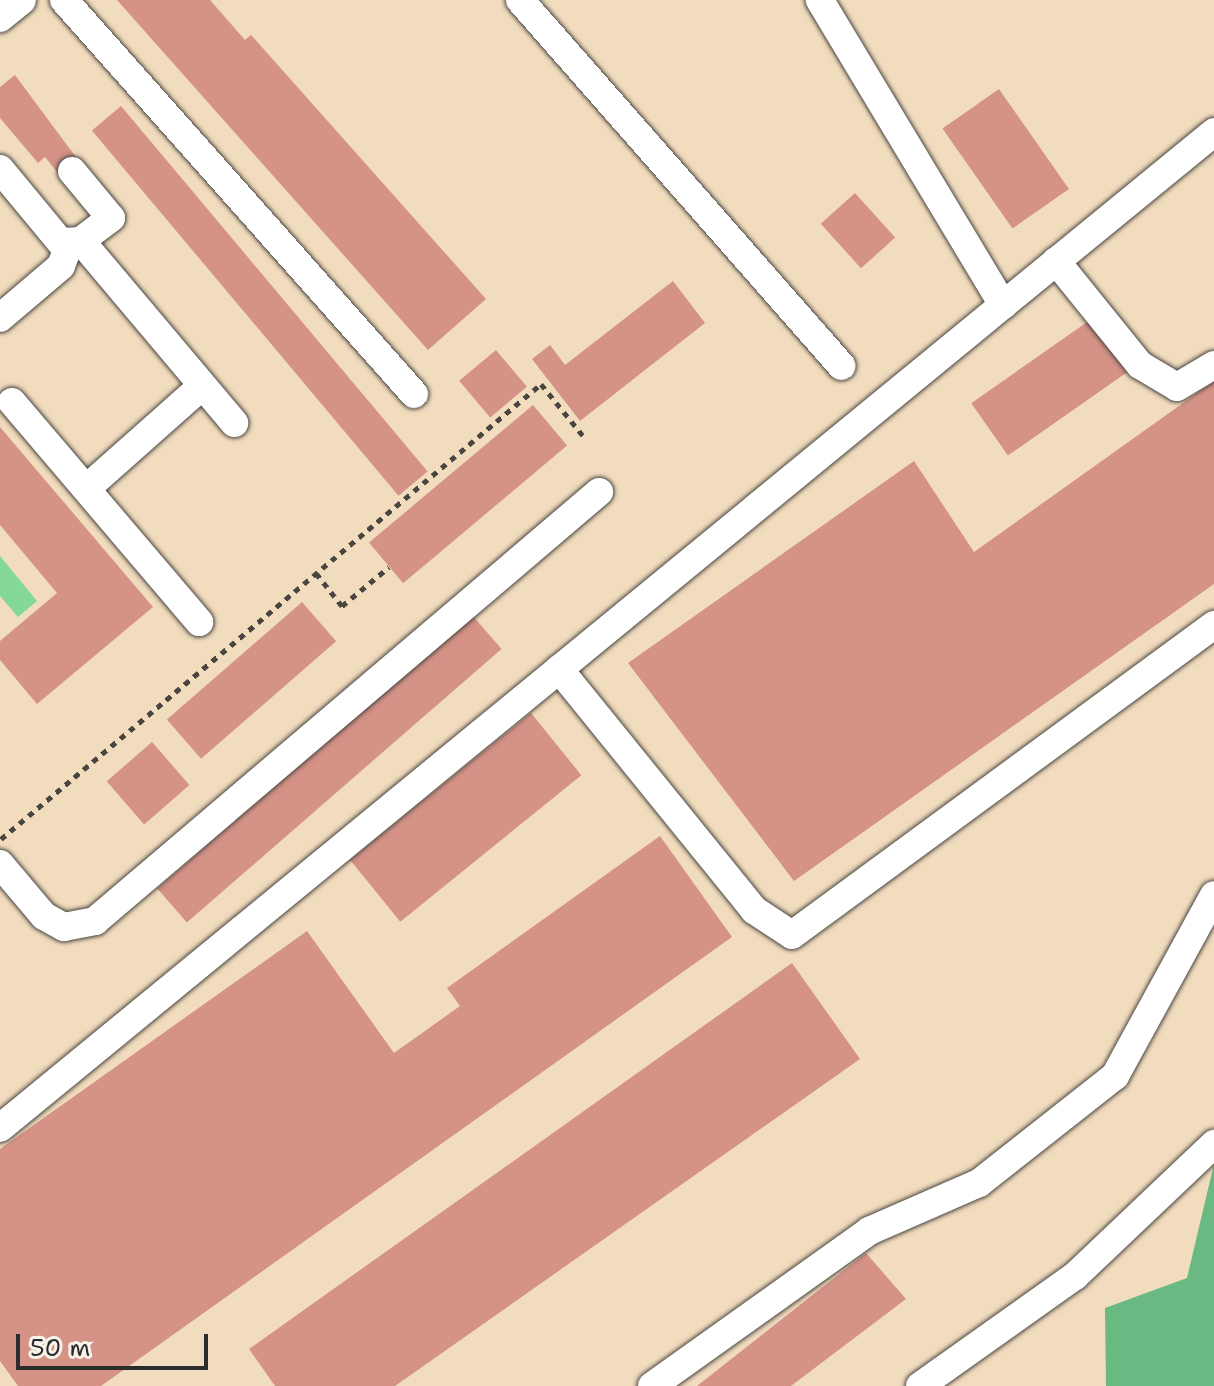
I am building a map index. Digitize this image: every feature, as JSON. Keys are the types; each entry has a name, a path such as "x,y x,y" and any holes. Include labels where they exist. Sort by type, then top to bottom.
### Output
{"lane":[{"path":"0,18 22,0"},
{"path":"64,0 414,394"},
{"path":"520,0 842,366"},
{"path":"820,0 1003,305"},
{"path":"0,1128 1214,132"},
{"path":"0,169 72,242 234,423"},
{"path":"0,318 61,266 72,242 111,218 72,171"},
{"path":"1056,261 1140,365 1177,387 1214,365"},
{"path":"87,488 202,386"},
{"path":"12,402 199,622"},
{"path":"0,864 44,916 64,927 95,921 599,492"},
{"path":"559,669 754,910 792,935 1214,625"},
{"path":"652,1386 869,1231 979,1183 1115,1076 1214,895"},
{"path":"920,1386 1075,1276 1214,1144"}],"path":[{"path":"0,840 541,384 584,437"},
{"path":"316,573 342,606 389,567"}],"green space":[{"path":"0,556 37,601 18,617 0,596"},
{"path":"1214,1164 1214,1386 1106,1386 1105,1308 1187,1278"}],"building":[{"path":"117,0 210,0 245,40 251,35 486,299 428,350"},
{"path":"15,75 81,164 63,179 45,157 38,163 0,118 0,87"},
{"path":"999,89 1069,189 1012,229 942,129"},
{"path":"121,106 428,471 399,496 92,130"},
{"path":"855,193 895,238 861,268 821,224"},
{"path":"673,281 705,323 580,421 532,359 550,345 565,365"},
{"path":"1090,320 1127,372 1008,456 971,403"},
{"path":"496,350 527,387 490,418 459,381"},
{"path":"1214,381 1214,584 794,881 628,663 914,461 974,552"},
{"path":"533,405 567,446 403,583 369,543"},
{"path":"0,427 153,607 37,704 0,660 0,641 57,593 0,525"},
{"path":"302,602 336,641 201,759 167,719"},
{"path":"472,615 502,649 187,923 157,889"},
{"path":"531,713 581,775 400,922 350,860"},
{"path":"152,742 189,785 144,824 107,781"},
{"path":"660,836 732,937 101,1386 18,1386 0,1361 0,1149 307,931 394,1053 460,1006 447,988"},
{"path":"792,963 860,1059 395,1386 275,1386 249,1349"},
{"path":"866,1253 906,1299 791,1386 697,1386"}]}
